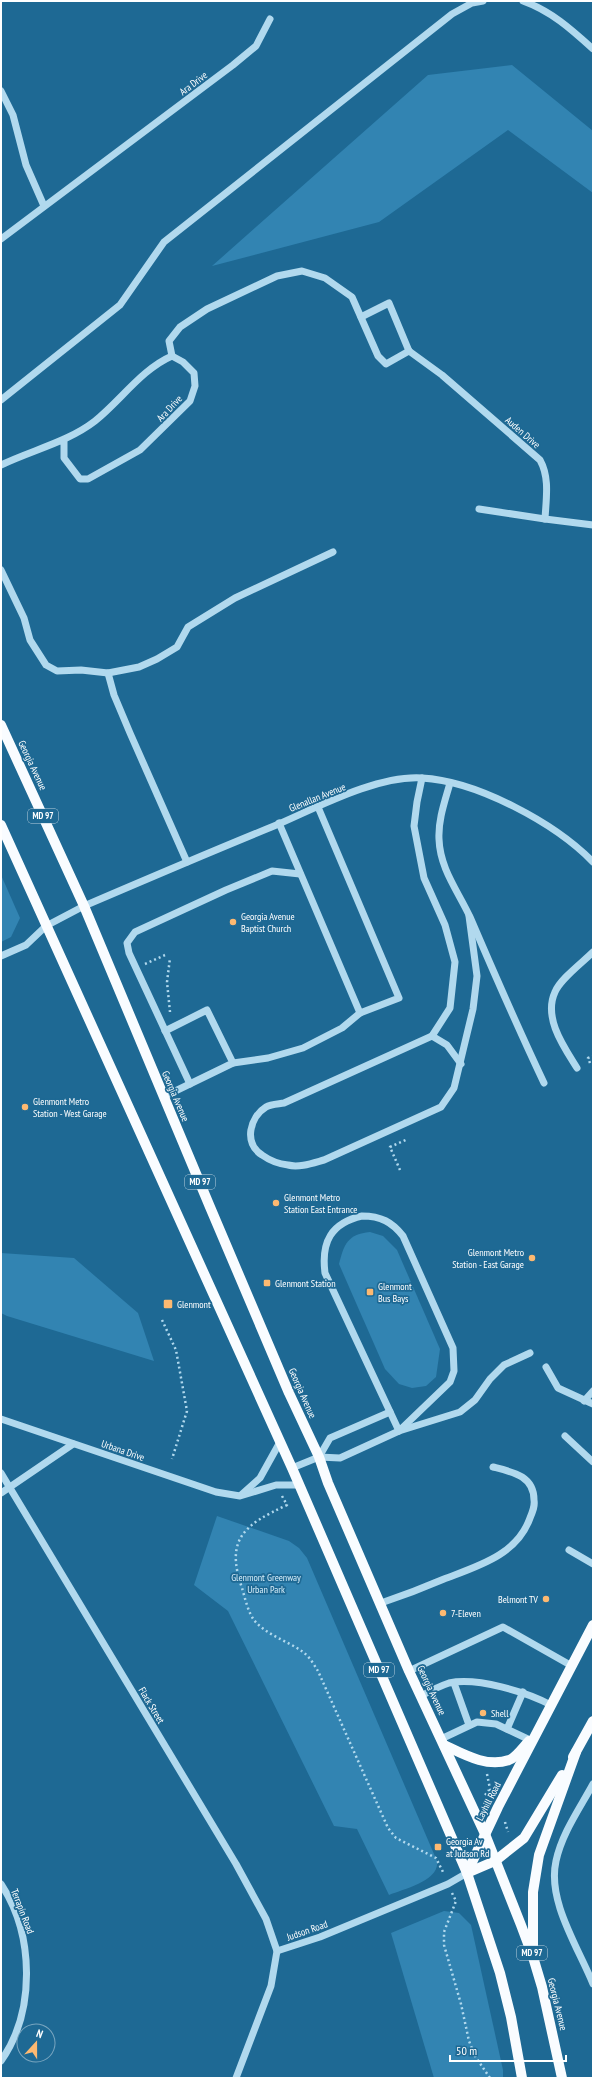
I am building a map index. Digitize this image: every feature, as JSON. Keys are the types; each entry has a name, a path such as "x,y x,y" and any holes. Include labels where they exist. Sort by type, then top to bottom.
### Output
{"main road":[{"name":"Georgia Avenue","path":"1,725 84,906 163,1097 289,1393 319,1457 328,1483 409,1671 443,1742 484,1834 533,1957 546,2001 562,2078"},
{"name":"MD 97","path":"1,825 292,1468 467,1873 500,1973 511,2017 522,2078"},
{"name":"Layhill Road","path":"467,1873 484,1834 593,1625"},
{"path":"467,1873 495,1861 524,1838 593,1721"},
{"path":"443,1742 480,1760 495,1762 510,1760 537,1732"},
{"path":"533,1957 533,1892 539,1855 552,1815 576,1752"}],"street":[{"path":"1,400 120,305 164,242 452,14 472,3 483,1"},
{"path":"523,1 542,8 593,48"},
{"name":"Ara Drive","path":"1,239 233,65 256,46 270,19"},
{"path":"1,91 13,115 26,165 44,206"},
{"path":"1,465 64,439 94,421 158,362 172,356 169,341 180,327 207,310 277,276 302,271 325,278 352,298 378,356 386,364 409,351 389,303 361,317"},
{"name":"Auden Drive","path":"409,351 442,375 540,460 545,469 547,486 544,519"},
{"name":"Ara Drive","path":"64,439 64,458 80,479 88,480 140,450 190,401 196,386 194,373 183,362 172,356"},
{"path":"479,509 593,526"},
{"path":"1,570 24,618 30,640 46,665 57,671 81,670 108,673 139,667 157,659 177,647 188,627 236,598 333,552"},
{"path":"108,673 116,701 187,862"},
{"path":"422,778 414,826 424,878 445,925 455,962 450,1008 432,1036 292,1100 268,1106 255,1117 250,1130 251,1142 261,1155 289,1166 306,1165 324,1160 441,1107 454,1088 473,1009 477,976 469,916"},
{"name":"Glenallan Avenue","path":"1,956 26,946 46,926 84,906 318,807 390,780 422,778 450,783 506,803 547,825 584,853 593,862"},
{"path":"450,783 441,816 439,840 446,873 469,916 501,991 544,1084"},
{"path":"163,1097 233,1063 268,1058 303,1048 342,1028 360,1013 399,998 318,807"},
{"path":"279,824 360,1013"},
{"path":"190,1084 168,1030 129,953 127,943 135,932 179,911 272,871 300,874"},
{"path":"577,1068 559,1039 552,1005 555,991 562,981 593,952"},
{"path":"168,1030 207,1010 233,1063"},
{"path":"432,1036 447,1046 461,1064"},
{"path":"362,1216 375,1216 386,1220 396,1226 403,1236 453,1348 454,1371 450,1382 399,1431 325,1273 323,1256 325,1244 340,1225 350,1219 362,1216"},
{"path":"292,1468 319,1457 340,1458 399,1431 460,1412 475,1400 490,1379 504,1365 530,1353"},
{"path":"546,1367 558,1388 593,1404"},
{"path":"584,1401 593,1391"},
{"path":"584,1401 593,1398"},
{"path":"319,1457 330,1438 390,1412"},
{"name":"Urbana Drive","path":"1,1418 216,1492 240,1496 276,1485 300,1486"},
{"path":"565,1436 593,1462"},
{"path":"240,1496 260,1478 280,1442"},
{"path":"1,1493 73,1444"},
{"path":"381,1603 491,1561 518,1541 528,1526 534,1506 534,1491 526,1479 515,1472 494,1467"},
{"name":"Flack Street","path":"1,1473 236,1864 266,1919 276,1951"},
{"path":"569,1550 593,1564"},
{"path":"409,1671 503,1627 572,1666"},
{"path":"421,1696 454,1683 471,1682 522,1692 551,1705"},
{"path":"454,1683 469,1725"},
{"path":"507,1728 522,1692"},
{"path":"443,1742 469,1725 477,1722 496,1724 530,1740"},
{"path":"593,1784 564,1836 556,1861 554,1881 558,1904 593,1984"},
{"name":"Judson Road","path":"236,2078 271,1986 276,1951 320,1937 448,1884 467,1873"},
{"name":"Terrapin Road","path":"1,1884 9,1896 22,1931 27,1966 26,1991 19,2021 7,2053 1,2061"}],"path":[{"path":"139,967 165,955"},
{"path":"168,1030 167,982 170,958"},
{"path":"590,1063 588,1058 593,1056"},
{"path":"400,1170 390,1147 408,1139"},
{"path":"162,1320 176,1350 187,1411 172,1459"},
{"path":"276,1485 287,1505 251,1524 239,1540 235,1557 236,1570 254,1619 263,1627 308,1657 318,1671 388,1828 396,1838 436,1858 456,1901 444,1932 444,1945 461,2004 469,2041 475,2056 490,2078"},
{"path":"487,1774 489,1790 494,1799"},
{"path":"485,1796 489,1790"},
{"path":"504,1820 508,1832"}],"green space":[{"path":"512,65 593,131 593,193 508,130 379,222 212,266 428,75"},
{"path":"1,875 20,918 11,937 1,942"},
{"path":"370,1232 383,1236 397,1250 440,1349 436,1377 426,1386 412,1388 399,1384 385,1369 339,1264 348,1241 357,1235"},
{"path":"1,1253 74,1258 138,1313 154,1361 1,1313"},
{"name":"Glenmont Greenway Urban Park","path":"217,1516 289,1541 299,1548 307,1558 437,1861 433,1874 420,1883 389,1895 357,1829 334,1826 228,1611 194,1585"},
{"path":"444,1911 459,1913 471,1925 503,2070 503,2078 434,2078 391,1933"}],"place":[{"name":"Georgia Avenue Baptist Church","path":"233,922"},
{"name":"Glenmont Metro Station - West Garage","path":"25,1107"},
{"name":"Glenmont Metro Station East Entrance","path":"276,1203"},
{"name":"Glenmont Metro Station - East Garage","path":"532,1258"},
{"name":"Glenmont Station","path":"267,1283"},
{"name":"Glenmont Bus Bays","path":"370,1292"},
{"name":"Glenmont","path":"168,1304"},
{"name":"Belmont TV","path":"546,1599"},
{"name":"7-Eleven","path":"443,1613"},
{"name":"Shell","path":"483,1713"},
{"name":"Georgia Av at Judson Rd","path":"438,1847"}]}
